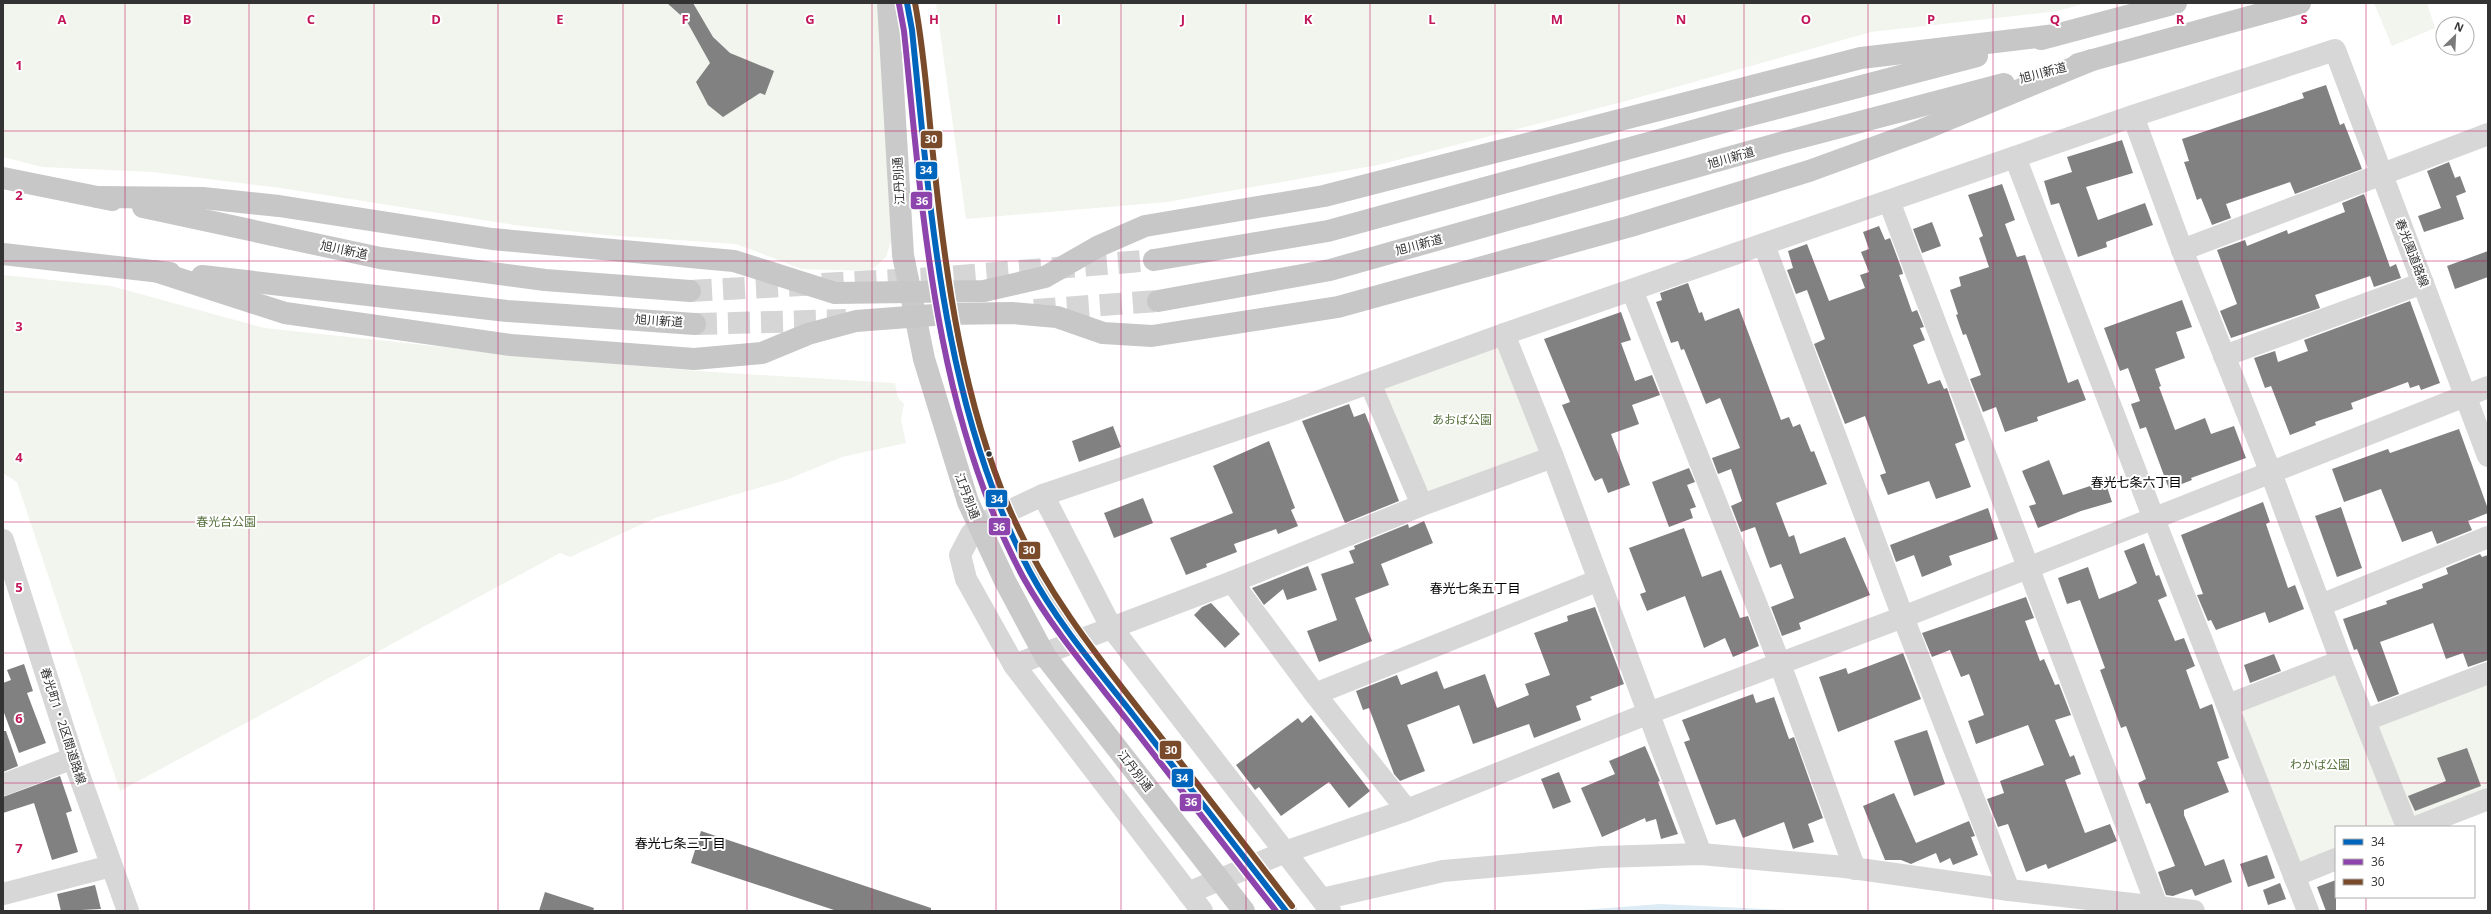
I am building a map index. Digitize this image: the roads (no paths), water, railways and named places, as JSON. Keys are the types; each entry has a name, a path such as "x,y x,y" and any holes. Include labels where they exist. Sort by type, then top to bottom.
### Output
{"highway":[{"path":"1154,260 1328,231 1732,120 2176,3"},
{"name":"旭川新道","path":"1158,301 1330,270 1780,143 2300,3"},
{"path":"98,197 202,198 280,206 492,239 734,261 835,293 984,291 1045,277 1099,246 1145,226 1324,196 1862,58 2055,36"},
{"path":"155,271 285,313 511,345 694,359 762,353 808,334 856,321 947,314 1012,313 1057,317 1103,333 1152,336 1338,307 1631,226 1809,171 1922,130 2092,60"},
{"name":"旭川新道","path":"3,178 380,258 545,280 690,291"},
{"name":"旭川新道","path":"3,254 507,311 695,324"}],"main road":[{"name":"江丹別通","path":"888,3 903,255 924,359 968,502 1005,581 1045,656 1244,911"},
{"path":"907,3 912,30 936,251 947,314 955,354 973,424 995,494 1030,572 1075,641 1286,911"}],"street":[{"name":"春光園道路線","path":"2133,116 2335,50 2464,396 2488,456"},
{"path":"1202,911 1014,665 966,579 960,555 971,534 983,523 1043,495 1370,383 1504,334 2133,116 2182,250 2271,473 2341,661 2366,720 2407,826"},
{"path":"2182,250 2381,173 2488,134"},
{"path":"2015,157 2154,519 2308,911"},
{"path":"1889,201 2157,906"},
{"path":"1764,245 1904,617 2009,890"},
{"path":"2224,356 2423,283"},
{"path":"1632,290 1780,664 1855,869"},
{"path":"1504,334 1553,457 1701,854"},
{"path":"1370,383 1422,505"},
{"path":"1188,893 1285,852 1407,810 1649,713 1904,617 2488,387"},
{"path":"1014,665 1232,582 1422,505 1553,457"},
{"path":"1043,495 1111,627 1327,906 1443,871 1602,857 1701,854 1855,869 2009,890 2194,911"},
{"path":"2321,606 2488,537"},
{"name":"春光町1・2区間道路線","path":"3,540 73,758 128,911"},
{"path":"1315,694 1599,580"},
{"path":"1232,582 1315,694 1407,810"},
{"path":"2228,705 2341,661"},
{"path":"2366,720 2488,672"},
{"path":"3,785 73,758"},
{"path":"2419,826 2488,799"},
{"path":"2294,876 2335,859"},
{"path":"3,894 111,866"}],"tunnel":[{"path":"690,291 934,278 1154,260"},
{"path":"1034,310 1158,301"},
{"path":"695,324 846,320"}],"district":[{"name":"春光七条六丁目","path":"2136,482"},
{"name":"春光七条五丁目","path":"1475,588"},
{"name":"春光七条三丁目","path":"680,843"}],"park label":[{"name":"あおば公園","path":"1462,420"},
{"name":"春光台公園","path":"226,522"},
{"name":"わかば公園","path":"2320,765"}]}
